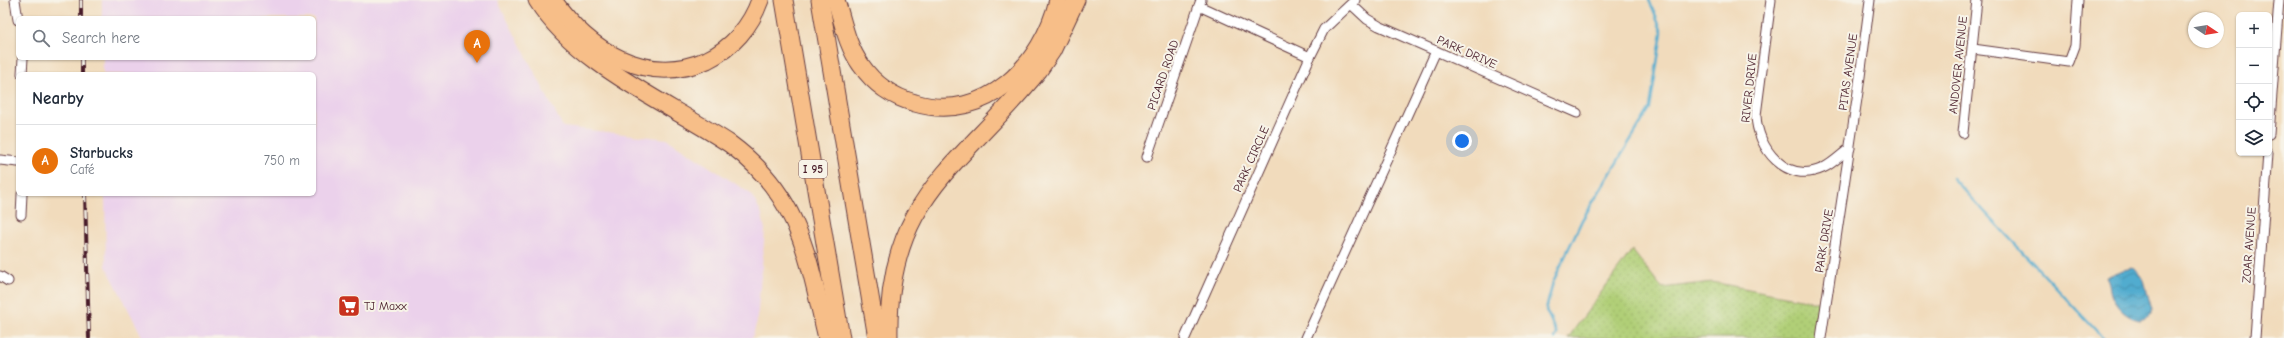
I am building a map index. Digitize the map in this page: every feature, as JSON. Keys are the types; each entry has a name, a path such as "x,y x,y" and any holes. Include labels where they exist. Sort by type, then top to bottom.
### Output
{"highway":[{"path":"537,0 558,28 581,50 730,144 750,159 769,179 785,202 799,231 827,338"},
{"path":"553,0 581,32 609,54 640,67 663,70 691,66 722,51 744,31 760,0"},
{"name":"I 95","path":"784,0 841,338"},
{"path":"820,0 877,338"},
{"path":"836,0 852,50 861,65 873,80 889,92 910,102 942,107 964,105 978,101 1010,82 1026,65 1040,46 1050,26 1058,0"},
{"path":"889,338 890,299 894,271 903,240 914,215 943,174 1040,70 1052,51 1076,0"}],"street":[{"path":"15,0 17,16"},
{"name":"RIVER DRIVE","path":"1771,0 1756,115 1757,129 1768,154 1784,166 1803,173 1823,168 1850,148"},
{"name":"PITAS AVENUE","path":"1850,148 1870,0"},
{"name":"ANDOVER AVENUE","path":"1963,133 1977,0"},
{"path":"1973,49 2069,62 2074,46 2078,0"},
{"path":"2270,120 2279,0"},
{"name":"PARK DRIVE","path":"1353,2 1368,19 1379,26 1577,113"},
{"name":"PARK CIRCLE","path":"1185,338 1310,56 1324,29 1353,2"},
{"path":"1200,3 1310,56"},
{"name":"PICARD ROAD","path":"1147,157 1200,3"},
{"path":"1306,338 1436,51"},
{"path":"22,72 23,60"},
{"name":"PARK DRIVE","path":"1821,338 1850,148"},
{"name":"ZOAR AVENUE","path":"2255,338 2268,156"},
{"path":"0,160 16,162"},
{"path":"22,196 22,215"}],"shaded area":[{"path":"102,0 497,0 563,127 667,139 751,194 762,215 765,230 757,321 752,338 143,338 106,266 105,196 316,196 316,72 103,72 103,60 316,60 316,16 102,16"}],"green space":[{"path":"1632,250 1662,288 1712,282 1821,303 1815,338 1568,338"}],"water":[{"path":"2133,268 2144,281 2152,310 2152,314 2141,320 2127,315 2119,308 2110,292 2106,277 2123,270"}],"waterway":[{"path":"1555,338 1557,334 1546,310 1553,282 1582,220 1650,108 1662,32 1649,0"},
{"path":"1953,178 2103,338"}],"railway":[{"path":"81,0 81,16"},
{"path":"82,60 82,72"},
{"path":"85,196 89,338"}],"place":[{"name":"Starbucks","path":"477,63"},
{"name":"TJ Maxx","path":"349,306"}]}
